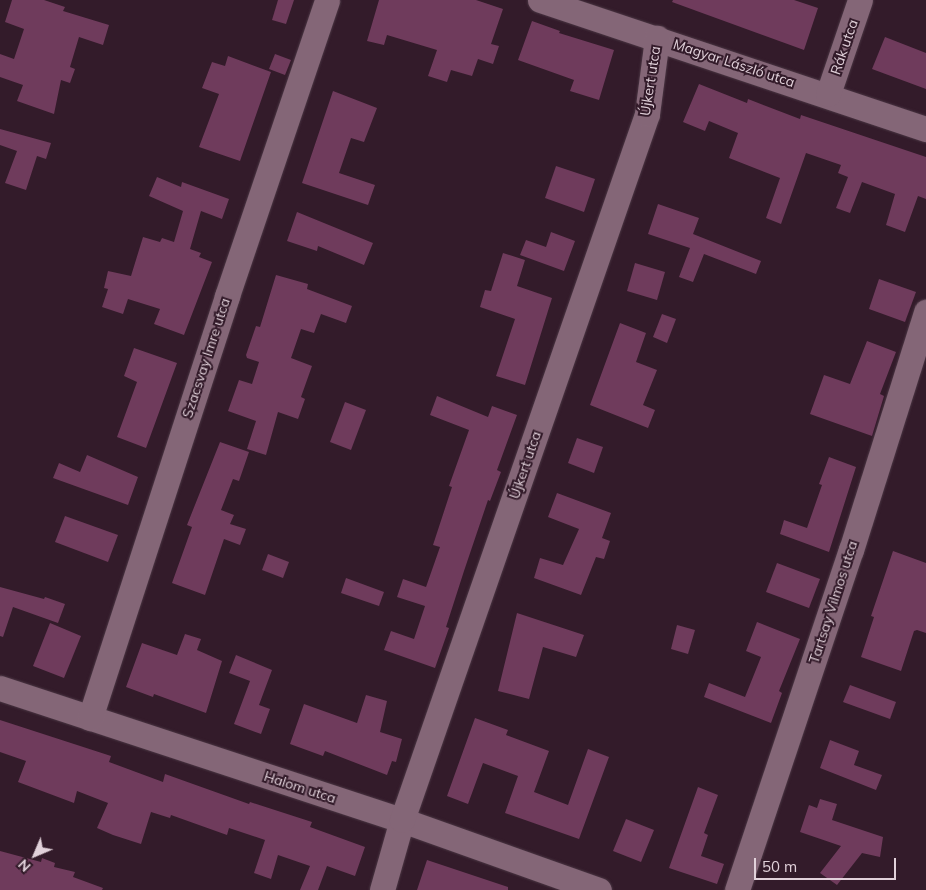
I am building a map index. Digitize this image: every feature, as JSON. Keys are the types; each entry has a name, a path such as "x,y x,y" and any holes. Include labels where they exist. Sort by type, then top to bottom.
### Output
{"street":[{"name":"Szacsvay Imre utca","path":"90,718 227,296 327,0"},
{"name":"Magyar László utca","path":"540,0 828,94 926,129"},
{"name":"Rák utca","path":"828,94 860,0"},
{"name":"Újkert utca","path":"382,890 402,820 647,114 657,38"},
{"name":"Tartsay Vilmos utca","path":"737,890 850,550 926,312"},
{"name":"Halom utca","path":"0,688 402,820 599,890"}],"building":[{"path":"12,0 44,0 65,7 63,11 109,25 103,45 79,37 70,67 75,69 70,83 61,80 54,114 17,101 23,85 0,77 0,54 14,59 24,29 5,22"},
{"path":"278,0 294,0 286,24 272,20"},
{"path":"379,0 476,0 503,9 491,44 499,46 493,64 478,59 472,76 451,70 447,82 428,76 437,50 387,35 384,45 367,41"},
{"path":"673,0 794,0 818,8 804,50 672,2"},
{"path":"532,21 560,31 559,33 614,50 599,100 570,91 574,80 518,60"},
{"path":"885,37 926,53 926,89 872,69"},
{"path":"275,54 291,60 285,75 269,69"},
{"path":"228,56 271,72 240,161 199,147 219,94 202,88 212,62 225,66"},
{"path":"699,84 747,103 748,99 800,119 801,115 926,157 926,199 918,196 905,232 886,225 895,194 862,182 850,213 836,208 848,177 838,173 841,165 806,153 781,224 766,218 780,178 729,158 738,133 709,121 705,131 683,122"},
{"path":"333,91 377,108 364,142 351,138 339,173 375,185 368,205 302,183"},
{"path":"0,129 51,143 46,159 37,156 26,190 5,183 17,151 0,145"},
{"path":"556,166 595,179 584,212 545,198"},
{"path":"157,177 181,187 182,182 229,199 222,219 201,211 190,249 201,253 199,257 212,262 184,335 154,324 160,309 128,299 123,314 102,307 108,289 104,288 108,271 131,276 143,237 160,242 162,238 174,242 183,211 149,196"},
{"path":"658,204 699,218 693,234 761,261 756,274 704,254 693,282 679,277 690,248 648,234"},
{"path":"297,212 373,243 364,265 318,246 317,251 287,241"},
{"path":"551,232 575,241 564,271 520,255 526,240 546,247"},
{"path":"503,253 525,260 517,286 552,298 525,385 496,376 515,319 480,307 485,290 491,291"},
{"path":"635,263 665,272 657,300 627,291"},
{"path":"276,275 308,284 307,289 352,306 346,323 321,314 314,333 301,329 291,358 312,366 301,397 305,399 298,419 278,412 266,455 247,449 256,421 228,411 239,380 252,384 259,362 247,358 246,355 256,326 260,327"},
{"path":"879,279 916,292 905,322 869,309"},
{"path":"662,314 676,319 667,343 653,337"},
{"path":"620,323 646,333 636,362 657,370 643,405 655,410 648,428 590,405"},
{"path":"867,341 896,352 880,394 884,396 872,436 810,414 824,375 850,384"},
{"path":"134,348 177,363 146,448 117,437 137,382 124,376"},
{"path":"437,396 488,417 492,406 517,415 497,470 501,472 490,501 488,500 464,571 446,627 449,628 435,668 384,650 391,631 414,639 425,606 397,597 403,579 426,587 440,547 433,545 452,487 449,486 469,430 430,415"},
{"path":"345,402 366,410 351,450 330,442"},
{"path":"577,438 603,447 594,473 568,463"},
{"path":"220,442 249,452 239,481 233,479 221,510 234,515 230,524 246,529 240,545 224,539 205,595 172,583 192,527 187,525"},
{"path":"87,455 138,477 128,505 53,478 59,463 80,472"},
{"path":"829,457 856,467 829,552 780,534 784,520 807,528 822,485 819,484"},
{"path":"557,493 611,513 602,538 610,541 604,559 596,557 581,595 534,578 540,558 563,565 579,529 548,517"},
{"path":"65,516 118,535 108,562 55,542"},
{"path":"893,551 926,563 926,633 914,631 901,671 861,657 874,617 871,616"},
{"path":"268,554 289,562 283,578 262,570"},
{"path":"777,563 820,579 809,608 766,592"},
{"path":"346,578 384,592 379,606 341,593"},
{"path":"0,587 44,599 45,597 65,604 58,623 13,607 3,637 0,636"},
{"path":"517,613 584,635 576,657 543,647 529,699 498,691"},
{"path":"757,622 800,639 779,691 782,693 771,723 704,697 709,683 745,697 761,657 746,651"},
{"path":"50,623 81,636 64,678 33,666"},
{"path":"677,625 695,630 688,654 671,649"},
{"path":"185,634 201,639 197,650 222,661 206,713 154,694 153,697 126,687 142,643 177,655"},
{"path":"236,655 272,670 259,705 270,709 261,734 234,724 250,681 229,673"},
{"path":"850,685 896,702 890,719 843,702"},
{"path":"366,695 387,701 380,732 402,739 396,762 392,761 387,775 325,751 323,756 290,744 304,704 357,723"},
{"path":"475,718 508,730 506,735 549,751 534,792 568,805 588,749 609,757 579,839 505,813 518,776 483,763 468,804 447,796"},
{"path":"0,720 111,756 109,762 163,782 165,774 249,804 250,802 312,822 310,827 365,847 355,876 327,866 318,890 300,890 310,866 278,855 271,879 254,873 265,840 229,828 227,835 171,815 170,818 151,812 141,844 97,828 108,803 77,791 74,803 18,782 26,761 0,752"},
{"path":"830,740 859,751 854,765 882,775 876,790 820,768"},
{"path":"698,787 718,795 704,833 708,835 701,856 724,864 717,884 669,868"},
{"path":"820,799 837,804 832,820 883,837 880,857 862,853 837,885 820,873 841,846 800,832 809,805 817,808"},
{"path":"626,819 654,830 641,862 613,851"},
{"path":"0,851 41,862 42,858 55,863 54,867 75,872 73,877 103,888 102,890 0,890"},
{"path":"427,860 508,887 508,890 417,890"}]}
